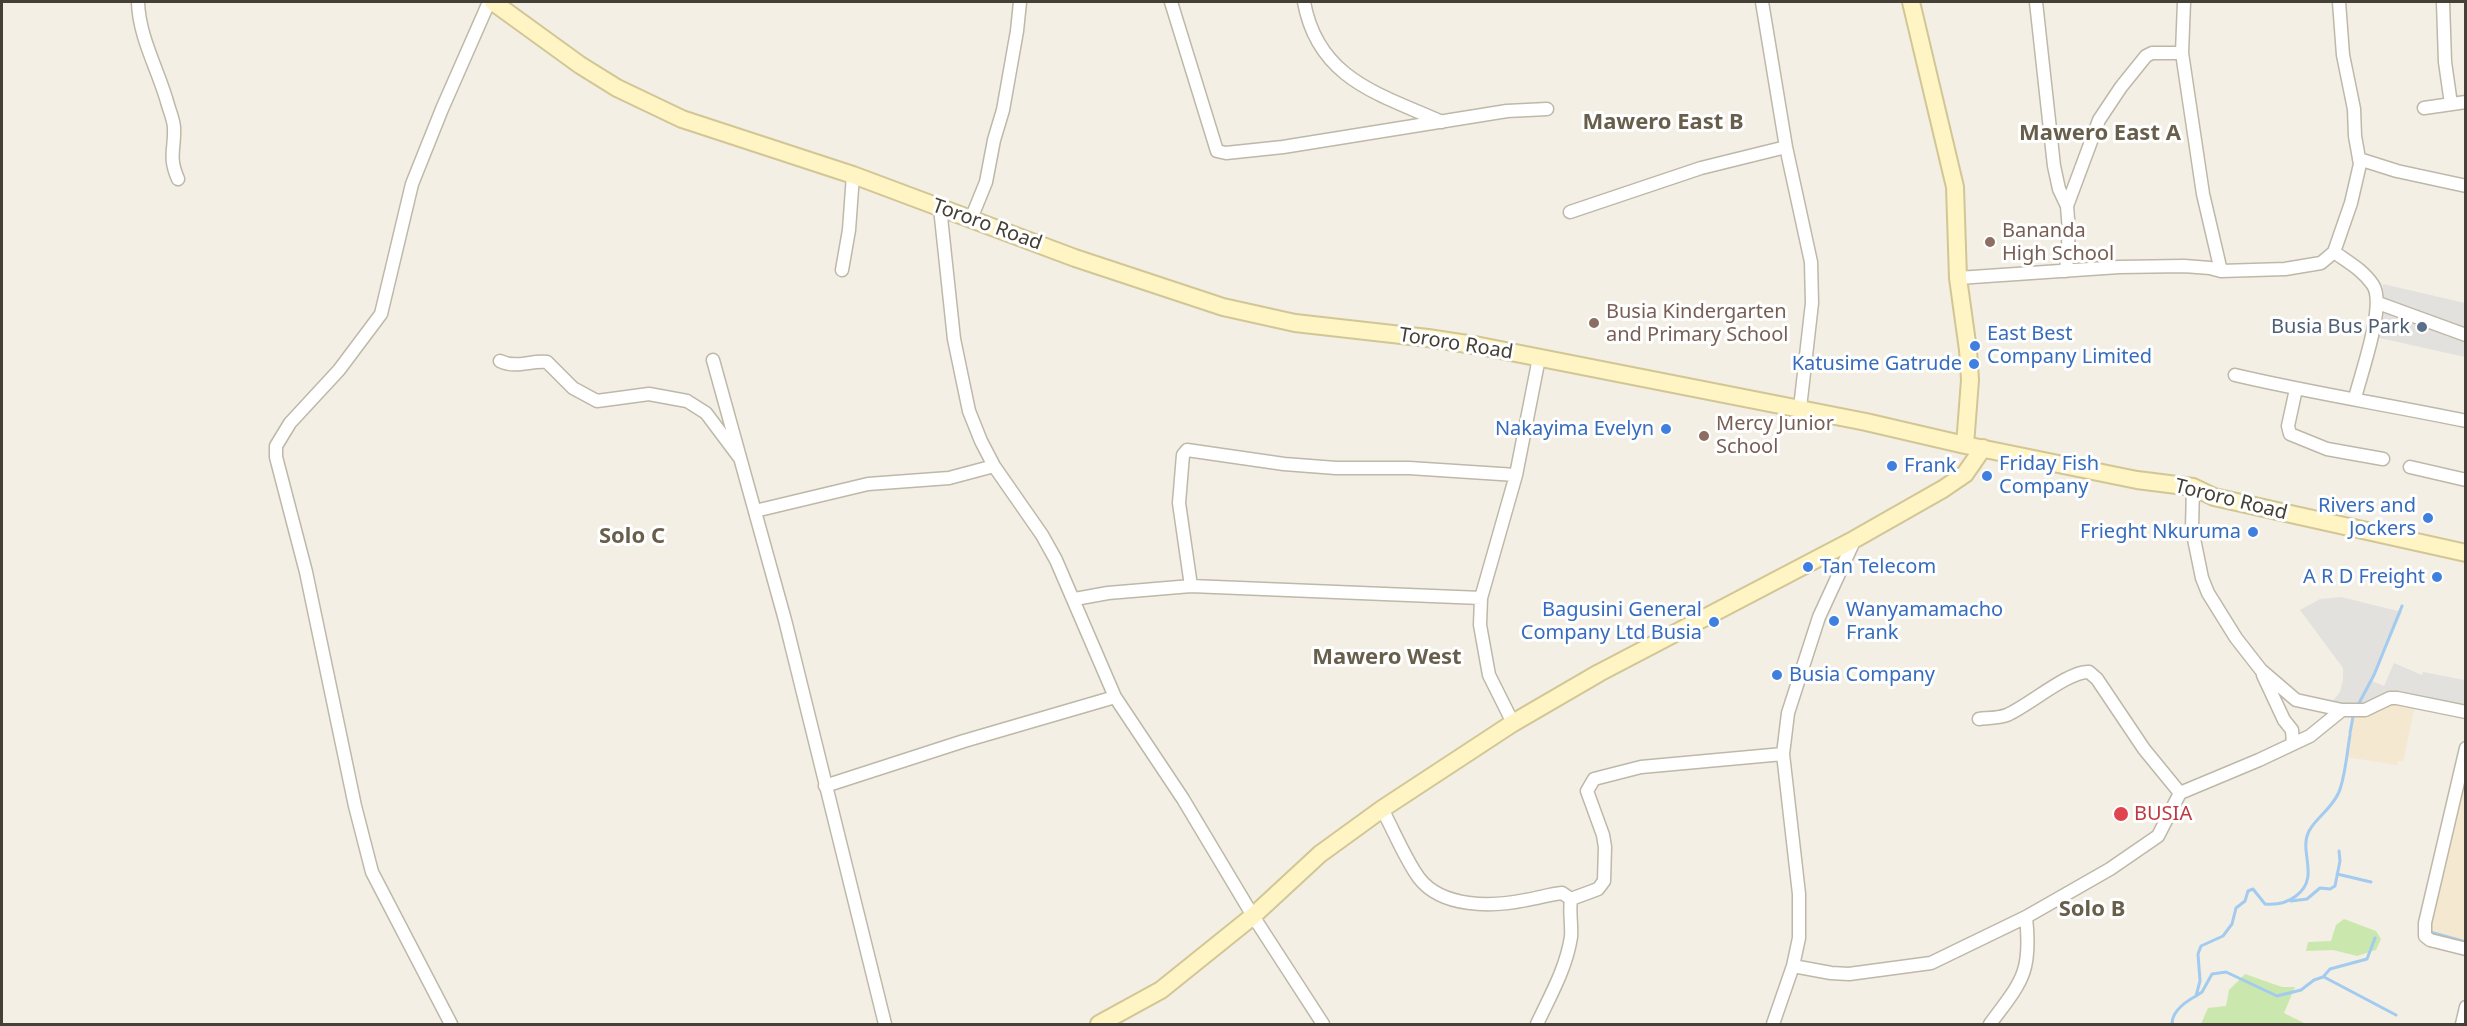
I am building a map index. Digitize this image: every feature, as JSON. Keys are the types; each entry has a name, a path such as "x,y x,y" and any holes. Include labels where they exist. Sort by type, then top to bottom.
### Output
{"main road":[{"name":"Tororo Road","path":"491,2 566,56 652,106 682,119 852,175 1158,286 1253,314 1329,328 1454,341 1800,408 2137,480 2193,487 2214,497 2466,553"},
{"path":"1911,2 1952,169 1956,202 1958,278 1970,380 1965,445"},
{"path":"1099,1024 1161,990 1253,916 1320,854 1382,809 1513,723 1599,673 1855,539 1957,480 1971,466 1983,448"}],"street":[{"path":"138,2 142,30 163,85 174,128 171,151 178,179"},
{"path":"451,1024 372,872 355,806 306,572 276,457 276,446 290,423 339,370 381,314 412,183 442,109 491,2"},
{"path":"971,219 986,182 994,140 1003,110 1020,2"},
{"path":"1172,2 1217,151 1239,153 1507,111 1547,109"},
{"path":"1304,2 1312,34 1326,54 1352,81 1443,122"},
{"path":"1762,2 1786,147 1813,277 1809,344 1800,408"},
{"path":"2036,2 2054,166 2059,189 2067,206 2069,231 2066,271"},
{"path":"2184,2 2182,53 2203,194 2221,271"},
{"path":"1958,278 2119,267 2184,266 2221,271 2285,269 2321,263 2334,252 2351,203 2359,159 2354,109 2343,55 2339,2"},
{"path":"2443,2 2445,62 2451,104"},
{"path":"2067,206 2099,120 2121,87 2146,56 2152,53 2182,53"},
{"path":"2424,108 2466,102"},
{"path":"1569,213 1691,171 1786,147"},
{"path":"2359,159 2397,171 2466,186"},
{"path":"842,270 849,230 852,175"},
{"path":"940,208 950,313 972,420 994,466 1042,535 1075,600 1115,697 1183,799 1253,916 1323,1024"},
{"path":"2334,252 2356,266 2365,275 2374,287 2378,303 2376,322 2355,398"},
{"path":"2378,303 2466,335"},
{"path":"1513,723 1489,675 1480,625 1481,597 1516,475 1539,358"},
{"path":"713,360 785,620 885,1024"},
{"path":"500,361 517,366 534,361 547,362 573,388 597,401 649,394 687,401 706,414 743,463"},
{"path":"2235,375 2296,389 2355,398 2466,421"},
{"path":"2296,389 2289,426 2290,434 2327,449 2383,459"},
{"path":"1191,586 1179,503 1183,455 1187,450 1284,464 1335,468 1408,468 1516,475"},
{"path":"755,511 868,484 949,478 994,466"},
{"path":"2410,467 2466,480"},
{"path":"2193,487 2192,529 2202,578 2208,593 2236,638 2261,670 2296,700 2342,710 2365,711 2390,698 2397,698 2466,712"},
{"path":"1773,1024 1793,966 1799,938 1800,894 1783,754 1788,713 1819,617 1855,539"},
{"path":"1075,600 1108,593 1191,586 1481,597"},
{"path":"2261,670 2284,720 2292,730 2293,744"},
{"path":"1979,719 2006,715 2069,678 2083,672 2090,672 2144,749 2180,793"},
{"path":"825,786 963,741 1115,697"},
{"path":"1793,966 1850,974 1931,963 2026,917 2110,869 2158,836 2180,793 2310,736 2342,710"},
{"path":"2466,748 2425,923 2425,936 2430,940 2466,949"},
{"path":"1570,899 1598,889 1604,881 1604,835 1587,791 1594,779 1641,767 1783,754"},
{"path":"1382,809 1418,877 1440,896 1466,902 1495,904 1525,901 1563,893 1570,899"},
{"path":"1537,1024 1556,987 1566,958 1571,934 1568,915 1570,899"},
{"path":"1990,1024 2015,991 2026,968 2029,948 2026,917"},
{"path":"2462,1024 2466,1007"}],"shaded area":[{"name":"Busia Bus Park","path":"2383,284 2465,303 2465,357 2375,337 2380,318"},
{"path":"2341,597 2402,612 2372,681 2384,686 2394,663 2422,675 2423,672 2465,680 2465,703 2399,692 2360,706 2332,702 2340,692 2343,668 2300,610 2320,599"},
{"path":"2392,702 2415,706 2403,762 2398,761 2397,765 2346,757 2354,715"},
{"path":"2465,770 2465,944 2428,933"}],"green space":[{"path":"2344,919 2376,931 2381,939 2376,950 2357,956 2333,950 2306,951 2308,942 2331,941 2336,925"},
{"path":"2245,974 2282,987 2295,987 2284,1013 2304,1023 2201,1024 2208,1008 2226,1006 2229,990"}],"waterway":[{"path":"2358,705 2374,675 2402,606"},
{"path":"2350,733 2353,717"},
{"path":"2172,1024 2177,1011 2196,996 2200,981 2198,954 2201,946 2223,936 2232,924 2236,908 2245,901 2248,891 2253,889 2265,904 2273,904 2289,900 2303,889 2308,873 2306,839 2312,826 2338,794 2344,774 2350,735"},
{"path":"2291,901 2307,899 2320,888 2330,889 2335,886 2340,861 2339,851"},
{"path":"2337,874 2371,882"},
{"path":"2430,932 2466,942"},
{"path":"2196,996 2202,992 2212,974 2226,972 2277,996 2301,990 2314,980 2323,977 2330,969 2367,959 2375,938"},
{"path":"2324,977 2396,1015"}],"place":[{"name":"Bananda High School","path":"1990,242"},
{"name":"Busia Kindergarten and Primary School","path":"1594,323"},
{"name":"Busia Bus Park","path":"2422,327"},
{"name":"East Best Company Limited","path":"1975,346"},
{"name":"Katusime Gatrude","path":"1974,364"},
{"name":"Nakayima Evelyn","path":"1666,429"},
{"name":"Mercy Junior School","path":"1704,436"},
{"name":"Frank","path":"1892,466"},
{"name":"Friday Fish Company","path":"1987,476"},
{"name":"Rivers and Jockers","path":"2428,518"},
{"name":"Frieght Nkuruma","path":"2253,532"},
{"name":"Tan Telecom","path":"1808,567"},
{"name":"A R D Freight","path":"2437,577"},
{"name":"Wanyamamacho Frank","path":"1834,621"},
{"name":"Bagusini General Company Ltd Busia","path":"1714,622"},
{"name":"Busia Company","path":"1777,675"},
{"name":"BUSIA","path":"2121,814"}],"district":[{"name":"Mawero East B","path":"1663,123"},
{"name":"Mawero East A","path":"2100,134"},
{"name":"Solo C","path":"632,537"},
{"name":"Mawero West","path":"1387,658"},
{"name":"Solo B","path":"2092,910"}]}
